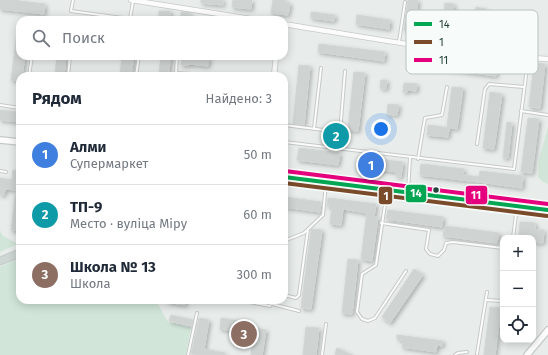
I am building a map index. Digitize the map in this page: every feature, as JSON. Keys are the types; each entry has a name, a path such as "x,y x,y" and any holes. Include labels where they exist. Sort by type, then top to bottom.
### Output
{"main road":[{"path":"288,177 548,210"},
{"path":"0,261 16,255"}],"street":[{"path":"132,0 232,16"},
{"path":"288,25 406,43"},
{"path":"538,58 548,59"},
{"path":"274,72 276,60"},
{"path":"0,140 16,142"},
{"path":"527,355 548,330"}],"lane":[{"path":"73,0 71,11 108,16"},
{"path":"130,16 132,0"},
{"path":"399,42 405,2"},
{"path":"30,72 31,60"},
{"path":"68,72 70,60"},
{"path":"137,72 138,60"},
{"path":"176,72 177,60"},
{"path":"314,129 321,68"},
{"path":"288,126 340,132 345,71"},
{"path":"288,143 418,159 514,169 526,74"},
{"path":"477,144 485,89 488,84 524,87"},
{"path":"418,159 425,118 442,115 447,87"},
{"path":"0,105 16,107"},
{"path":"521,111 548,115"},
{"path":"408,192 410,158"},
{"path":"0,171 6,172"},
{"path":"288,239 304,232 323,215 326,182"},
{"path":"387,190 376,265 362,274 357,312 362,319 368,321 375,318 406,271"},
{"path":"514,235 517,207"},
{"path":"381,224 428,230 426,249 430,254 438,256 444,250 446,243 453,242 500,248"},
{"path":"288,296 296,298 299,295 308,229"},
{"path":"477,354 488,292"},
{"path":"486,300 500,301"},
{"path":"260,304 270,306 272,304 299,311"},
{"path":"188,355 196,313"},
{"path":"322,355 326,324"},
{"path":"455,355 458,353 467,352"}],"green space":[{"path":"548,126 548,184 543,182 538,177 539,160"},
{"path":"0,230 2,235 16,243 16,245 0,252"},
{"path":"16,260 16,304 158,304 168,322 191,328 186,355 0,355 0,267"}],"building":[{"path":"0,0 45,4 44,14 0,9"},
{"path":"201,0 223,0 223,5 201,3"},
{"path":"233,0 252,0 251,9 232,7"},
{"path":"273,0 286,0 285,3 290,3 288,15 271,13"},
{"path":"408,0 418,0 417,10 407,10"},
{"path":"445,3 454,4 453,10 444,10"},
{"path":"476,7 486,9 486,10 476,10"},
{"path":"159,11 170,11 170,16 159,16"},
{"path":"181,12 190,13 190,16 181,16"},
{"path":"311,12 335,15 334,21 311,18"},
{"path":"357,15 390,20 389,29 356,24"},
{"path":"406,15 406,30 404,30"},
{"path":"16,42 16,60 24,60 23,72 16,72 16,81 11,80"},
{"path":"319,44 385,52 384,61 318,52"},
{"path":"57,60 66,60 64,72 55,72"},
{"path":"122,60 133,60 132,72 120,72"},
{"path":"161,60 170,60 169,72 159,72"},
{"path":"182,60 209,60 208,66 190,64 181,65"},
{"path":"538,63 545,64 540,108 529,107 533,74 538,74"},
{"path":"299,65 310,66 304,125 293,124"},
{"path":"354,72 365,73 358,131 348,130"},
{"path":"481,74 496,74 496,76"},
{"path":"381,80 387,80 386,89 380,88"},
{"path":"404,83 417,84 416,91 408,90 407,92 403,92"},
{"path":"452,87 463,88 457,129 447,127"},
{"path":"490,92 502,94 494,149 483,148"},
{"path":"388,104 399,105 397,115 387,114"},
{"path":"0,110 16,112 16,122 0,120"},
{"path":"528,118 539,119 532,173 521,172"},
{"path":"507,122 512,123 508,158 503,158"},
{"path":"428,125 449,128 448,137 427,135"},
{"path":"299,148 340,153 338,165 297,160"},
{"path":"359,157 403,162 401,177 396,176 397,172 358,167"},
{"path":"421,164 464,169 463,175 479,177 480,171 523,176 522,188 420,175"},
{"path":"13,170 16,170 16,190 5,189 4,195 0,195 0,178 12,180"},
{"path":"16,190 16,231 11,230"},
{"path":"288,198 321,202 320,212 288,208"},
{"path":"328,198 376,204 374,217 378,217 372,261 361,259 367,213 343,209 341,225 330,224 332,206 327,206"},
{"path":"388,210 443,217 442,227 386,219"},
{"path":"520,222 535,223 535,230 544,230 543,243 536,242 536,235 519,234"},
{"path":"445,226 499,233 497,243 443,236"},
{"path":"312,229 322,230 311,309 301,308"},
{"path":"348,259 358,260 352,314 342,313"},
{"path":"414,269 423,275 390,323 382,317"},
{"path":"490,307 500,308 495,355 484,355"},
{"path":"171,315 193,320 192,326 169,321"},
{"path":"199,318 209,320 204,349 225,353 224,355 191,354"},
{"path":"221,318 246,322 245,332 220,329"},
{"path":"306,327 319,328 316,355 303,355"},
{"path":"255,328 266,330 262,355 251,355"},
{"path":"397,335 443,341 442,346 437,345 436,352 402,347 403,340 397,339"},
{"path":"337,348 352,355 335,354"}],"transit line":[{"name":"11","path":"288,171 548,204"},
{"name":"14","path":"288,178 548,210"},
{"name":"1","path":"288,184 547,216"}],"place":[{"name":"ТП-9","path":"336,136"},
{"name":"Алми","path":"371,165"},
{"name":"Школа № 13","path":"244,334"}]}
